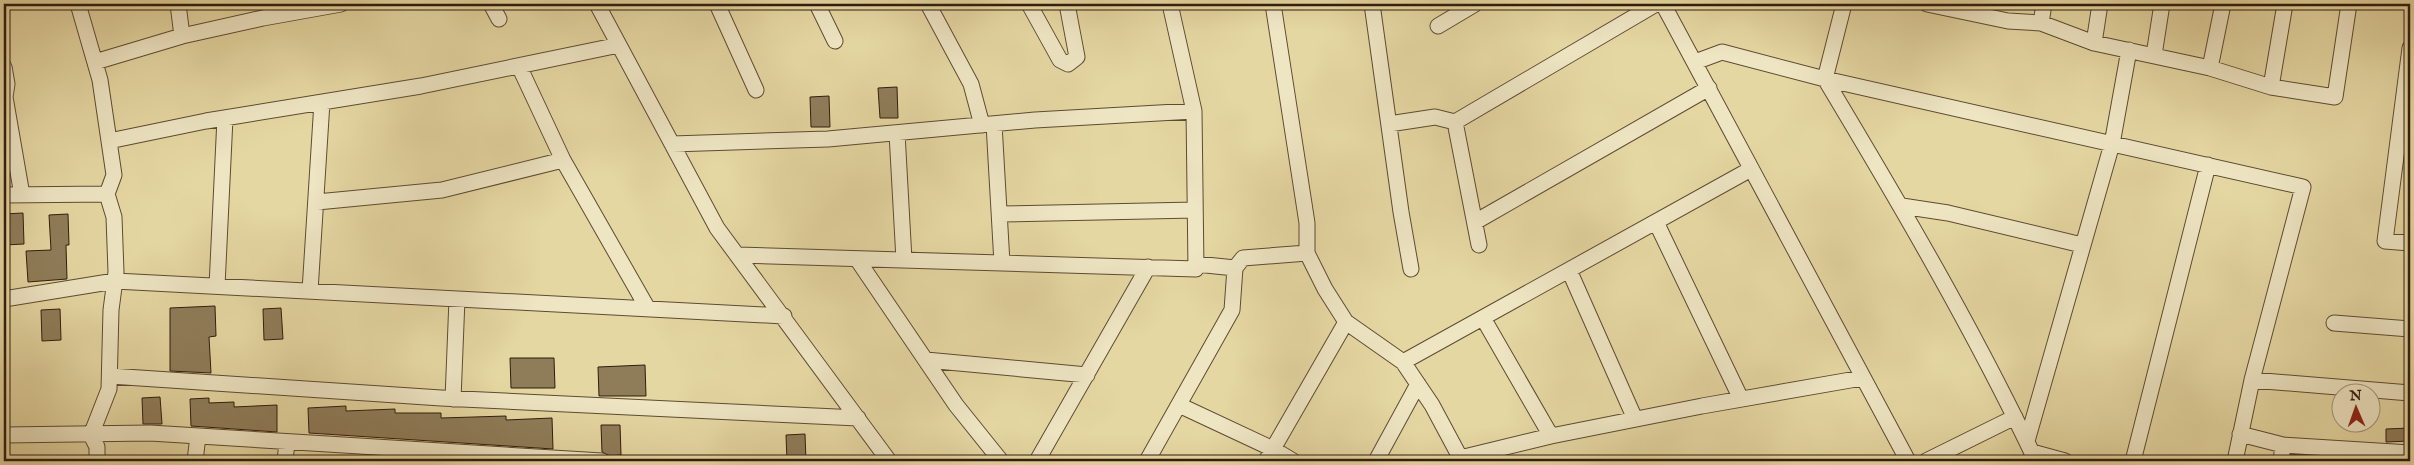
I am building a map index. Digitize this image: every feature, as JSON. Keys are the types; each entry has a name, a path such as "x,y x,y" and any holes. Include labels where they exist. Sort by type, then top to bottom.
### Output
{"street":[{"path":"78,4 100,80 114,174 107,194 114,217 114,281 110,376 109,389 91,435 97,447 97,461"},
{"path":"178,4 182,36"},
{"path":"95,62 182,36 263,18 341,4"},
{"path":"492,4 499,19"},
{"path":"597,4 718,228 889,461"},
{"path":"717,4 756,90"},
{"path":"818,4 835,42"},
{"path":"928,4 971,84 988,124 1000,214 1002,263"},
{"path":"1029,4 1060,60 1068,64 1078,57 1067,4"},
{"path":"738,255 1196,269 1194,111 1170,4"},
{"path":"1272,4 1308,223 1307,253 1325,289 1346,322 1403,362 1432,405 1461,460 1551,436 1741,399 1862,378"},
{"path":"1372,4 1411,269"},
{"path":"1438,26 1475,4"},
{"path":"1389,124 1435,117 1455,122 1656,4"},
{"path":"1663,4 1908,461"},
{"path":"1844,4 1825,79 1902,206 2032,451 2065,461"},
{"path":"1927,4 1968,8 2008,21 2041,23 2094,43 2210,68 2271,87 2335,97 2349,4"},
{"path":"2041,23 2044,4"},
{"path":"2094,43 2100,4"},
{"path":"2154,55 2162,4"},
{"path":"2210,68 2223,4"},
{"path":"2271,87 2285,4"},
{"path":"109,141 225,118 421,86 620,45"},
{"path":"2410,48 2385,241 2410,243"},
{"path":"2032,451 2082,245 2112,144 2129,50"},
{"path":"1695,62 1722,52 1825,79 2303,187 2252,380 2235,461"},
{"path":"519,66 563,160 648,309"},
{"path":"4,67 7,84 4,97 22,195"},
{"path":"1474,222 1709,88"},
{"path":"310,291 322,102"},
{"path":"672,144 828,139 988,124 1194,111"},
{"path":"217,286 225,118"},
{"path":"1455,122 1479,245"},
{"path":"897,133 904,260"},
{"path":"317,202 442,190 563,160"},
{"path":"2133,461 2208,165"},
{"path":"1403,362 1751,169"},
{"path":"4,195 107,194"},
{"path":"1902,206 1948,213 2082,245"},
{"path":"1000,214 1195,210"},
{"path":"1656,222 1741,399"},
{"path":"1147,461 1232,310 1235,268 1243,258 1307,253"},
{"path":"857,259 956,406 1001,461"},
{"path":"1196,264 1235,268"},
{"path":"1038,461 1148,268"},
{"path":"1569,270 1635,419"},
{"path":"4,300 114,281 784,316"},
{"path":"453,399 457,299"},
{"path":"1482,318 1551,436"},
{"path":"1269,455 1346,322"},
{"path":"2334,323 2410,329"},
{"path":"926,360 1087,375"},
{"path":"110,376 453,399 858,418"},
{"path":"2252,380 2325,388 2410,393"},
{"path":"1376,461 1418,384"},
{"path":"1179,406 1269,455 1293,461"},
{"path":"1926,461 2015,417"},
{"path":"4,435 150,433 287,442 380,455 602,461"},
{"path":"2240,434 2283,445 2410,453"},
{"path":"195,461 198,436"},
{"path":"286,461 287,442"},
{"path":"2281,461 2283,445"}],"building":[{"path":"897,87 898,118 880,118 878,88"},
{"path":"829,96 830,127 811,127 810,97"},
{"path":"23,213 24,244 5,245 4,214"},
{"path":"68,214 69,245 66,245 67,279 28,282 26,251 51,250 49,215"},
{"path":"215,306 216,336 209,337 211,373 170,371 170,308"},
{"path":"281,308 283,339 264,340 263,309"},
{"path":"60,309 61,340 42,341 41,310"},
{"path":"510,358 554,358 555,388 511,388"},
{"path":"645,365 646,396 599,396 598,367"},
{"path":"160,397 162,424 143,424 142,398"},
{"path":"209,398 209,403 234,402 234,407 277,405 277,432 191,426 190,399"},
{"path":"346,406 346,411 395,409 395,413 441,413 441,418 506,416 506,420 552,418 553,449 309,433 308,408"},
{"path":"601,425 620,425 621,455 610,456 602,452"},
{"path":"2410,428 2410,441 2386,442 2386,429"},
{"path":"805,434 806,461 787,461 786,435"}]}
